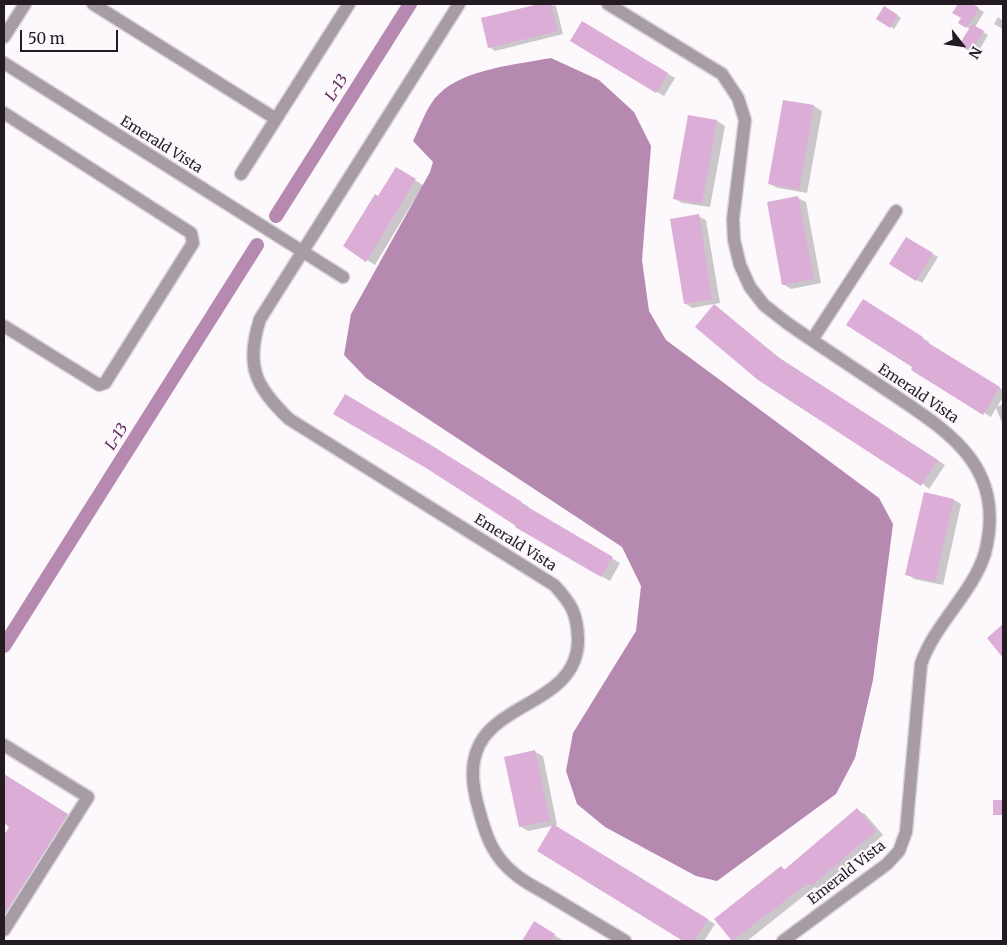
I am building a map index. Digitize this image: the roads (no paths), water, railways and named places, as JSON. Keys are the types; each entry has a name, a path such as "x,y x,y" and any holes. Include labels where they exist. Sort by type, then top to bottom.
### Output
{"street":[{"path":"4,37 25,4"},
{"path":"93,4 276,119"},
{"path":"241,174 349,4"},
{"name":"Emerald Vista","path":"459,4 260,319 253,340 252,358 256,379 270,401 289,419 554,585 570,602 577,622 578,648 571,670 558,685 497,723 483,738 474,756 474,793 488,842 497,857 515,874 625,941"},
{"name":"Emerald Vista","path":"608,4 722,74 738,98 745,120 733,219 734,240 740,265 750,287 764,305 812,340 949,432 974,458 984,478 991,501 992,529 985,555 931,639 921,664 906,832 899,851 887,864 783,941"},
{"name":"Emerald Vista","path":"4,64 302,252"},
{"path":"4,114 191,233 193,243 105,384 99,385 4,326"},
{"path":"812,340 896,211"},
{"path":"302,252 342,277"},
{"path":"4,745 88,797 4,930"}],"waterway":[{"name":"L-13","path":"276,216 410,4"},
{"name":"L-13","path":"4,646 257,245"}]}
